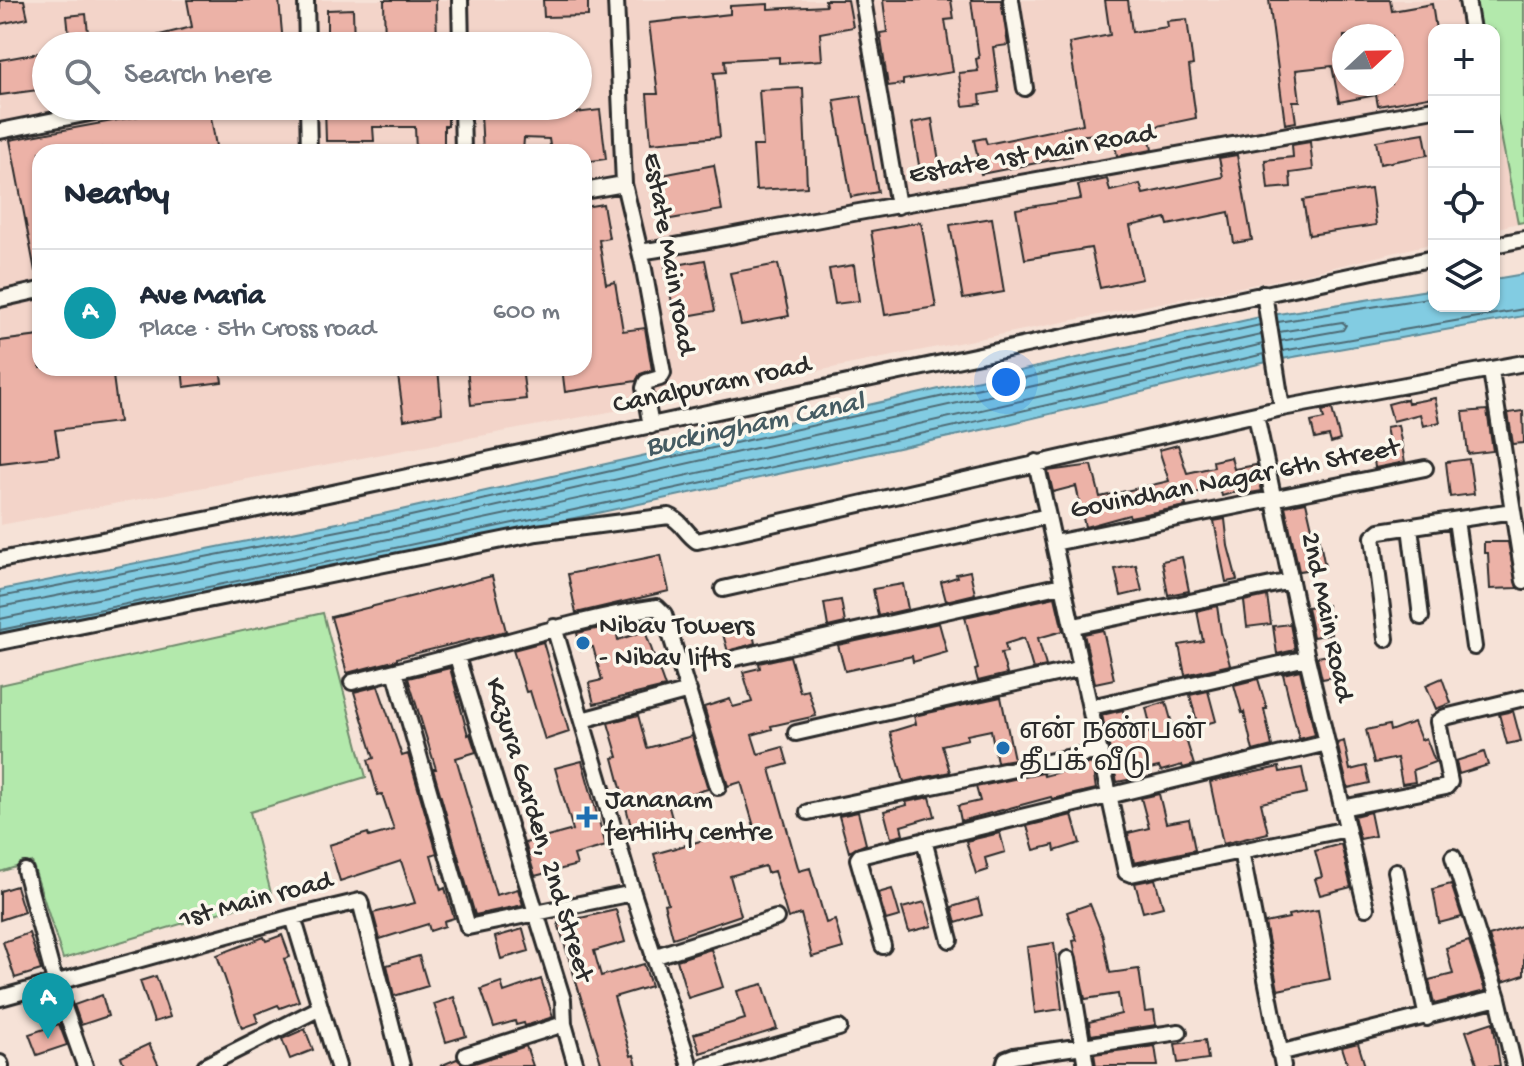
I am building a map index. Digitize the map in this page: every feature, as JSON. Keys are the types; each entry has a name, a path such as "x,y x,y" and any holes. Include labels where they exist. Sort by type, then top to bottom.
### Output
{"street":[{"path":"306,0 307,32"},
{"path":"460,0 461,32"},
{"name":"Estate Main road","path":"617,0 624,184 663,373 660,378 646,382 644,388 651,426"},
{"path":"863,0 898,206"},
{"path":"1011,0 1025,88"},
{"path":"1467,0 1471,24"},
{"name":"Estate 1st Main Road","path":"640,252 1428,110"},
{"path":"0,131 55,120"},
{"path":"308,120 309,144"},
{"path":"462,120 463,144"},
{"path":"592,190 624,184"},
{"path":"1500,244 1524,239"},
{"name":"Canalpuram road","path":"0,560 1266,300 1428,260"},
{"path":"0,299 32,292"},
{"path":"1266,300 1281,400"},
{"path":"0,642 537,533 669,516 676,518 688,536 697,541 1036,462 1256,415 1281,400 1491,371 1524,363"},
{"path":"1491,371 1521,543 1524,581"},
{"name":"2nd Main Road","path":"1256,415 1307,658 1366,908"},
{"path":"1036,462 1128,873 1347,829"},
{"name":"Govindhan Nagar 6th Street","path":"1054,543 1425,468"},
{"path":"1386,639 1373,537 1380,531 1513,511"},
{"path":"723,589 1048,516"},
{"path":"1456,520 1474,647"},
{"path":"1410,527 1421,617"},
{"path":"1074,626 1291,581"},
{"path":"735,658 1062,585"},
{"path":"352,682 457,657 554,627 657,607 661,609 689,691 718,787"},
{"path":"554,627 633,893 690,1066"},
{"name":"Kazura Garden, 2nd Street","path":"457,657 563,1000 564,1024 576,1066"},
{"path":"1091,707 1307,658"},
{"path":"796,733 1082,668"},
{"path":"395,671 468,927 633,893"},
{"path":"582,720 689,691"},
{"path":"1342,808 1446,787 1450,782 1438,722 1445,717 1524,698"},
{"path":"883,946 859,857 1327,743"},
{"path":"808,812 1100,751"},
{"path":"924,840 950,940"},
{"path":"1241,851 1281,1059 1498,998"},
{"path":"1453,857 1498,998 1514,1066"},
{"path":"25,871 55,982 85,1066"},
{"path":"1396,871 1427,1018"},
{"name":"1st Main road","path":"0,998 360,901 402,1066"},
{"path":"293,917 338,1066"},
{"path":"653,957 776,918"},
{"path":"1068,959 1086,1066"},
{"path":"205,1066 320,1008"},
{"path":"466,1055 564,1024"},
{"path":"705,1066 839,1028"},
{"path":"1004,1066 1006,1059 1014,1056 1179,1032"}],"shaded area":[{"path":"0,0 1475,0 1480,24 1428,24 1428,244 1301,275 625,409 0,525"},
{"path":"1500,130 1518,223 1500,228"}],"green space":[{"path":"1475,0 1524,0 1524,222 1518,223 1500,130 1500,24 1480,24"},
{"path":"323,613 366,777 250,812 272,897 63,959 32,862 0,872 0,685"}],"water":[{"path":"1524,274 1524,316 1271,361 1000,426 394,557 0,638 0,590 383,514 1260,317 1428,290 1428,312 1500,312 1500,278"}],"building":[{"path":"0,0 24,0 28,18 0,24"},
{"path":"187,0 279,0 282,32 172,32 192,27"},
{"path":"384,0 436,0 437,32 385,32"},
{"path":"543,0 588,0 588,16 544,17"},
{"path":"825,0 848,0 853,27 820,33 822,60 779,63 779,57 725,60 726,72 714,73 720,137 651,143 647,94 658,94 649,23 730,14 730,6 768,4 768,9 826,6"},
{"path":"883,0 951,0 954,19 945,20 953,72 903,80 903,84 888,86 880,33 887,32"},
{"path":"971,0 1001,0 1008,45 993,47 999,92 980,95 981,104 963,106 959,73 978,71 976,59 979,58"},
{"path":"1105,0 1128,0 1132,32 1168,27 1167,21 1187,19 1196,118 1148,128 1152,150 1117,156 1113,132 1069,137 1072,156 981,174 974,140 985,138 987,144 1083,124 1069,43 1110,35"},
{"path":"1269,0 1390,0 1392,11 1432,4 1435,24 1428,24 1428,97 1378,106 1376,96 1404,96 1404,24 1332,24 1332,66 1296,70 1300,101 1293,101 1296,122 1285,124"},
{"path":"353,9 354,32 327,32 327,10"},
{"path":"86,14 88,32 69,32 67,16"},
{"path":"32,54 32,91 0,95 0,60"},
{"path":"803,88 807,187 756,190 753,146 763,146 759,90"},
{"path":"861,96 878,192 851,197 834,100"},
{"path":"1338,96 1371,96 1339,102"},
{"path":"600,110 606,159 592,161 592,144 550,144 549,139 524,138 524,144 483,144 481,120 592,120 592,111"},
{"path":"932,119 940,167 920,171 912,123"},
{"path":"118,120 211,120 216,144 32,144 32,255 10,140"},
{"path":"325,120 448,120 448,126 444,126 444,144 416,144 415,127 373,127 374,141 326,141"},
{"path":"1424,133 1428,155 1380,164 1376,141"},
{"path":"1310,142 1313,170 1290,173 1291,187 1268,189 1265,160 1293,157 1292,145"},
{"path":"1237,155 1252,240 1234,243 1229,212 1168,225 1166,218 1130,226 1142,279 1100,288 1091,248 1025,259 1016,209 1081,199 1078,185 1107,179 1110,191 1140,184 1143,194 1223,177 1219,158"},
{"path":"714,165 722,210 665,220 657,176"},
{"path":"1371,189 1376,225 1309,235 1303,200"},
{"path":"603,204 609,238 599,240 606,284 615,282 623,331 645,328 652,370 640,374 636,381 565,392 563,376 592,376 592,206"},
{"path":"992,218 1004,292 963,299 950,225"},
{"path":"921,222 936,307 885,315 871,231"},
{"path":"705,260 715,311 675,318 665,267"},
{"path":"778,264 789,316 741,325 730,273"},
{"path":"854,265 859,301 835,304 829,269"},
{"path":"32,337 32,376 113,376 119,422 55,430 59,456 0,463 0,341"},
{"path":"183,376 221,376 222,382 184,387"},
{"path":"398,376 439,376 442,413 404,420"},
{"path":"468,376 523,376 526,399 471,405"},
{"path":"1435,398 1440,422 1423,426 1420,414 1393,421 1388,404 1407,399 1408,403"},
{"path":"1332,409 1340,440 1331,443 1329,436 1315,439 1311,422 1324,419 1322,411"},
{"path":"1487,410 1493,451 1468,454 1463,412"},
{"path":"1523,411 1524,443 1513,444 1508,413"},
{"path":"1398,425 1405,462 1375,468 1373,451 1390,448 1386,427"},
{"path":"1178,445 1187,473 1214,467 1213,461 1231,457 1234,469 1256,465 1262,491 1244,494 1243,490 1222,496 1220,488 1184,495 1186,506 1129,515 1085,527 1076,486 1053,492 1048,471 1092,465 1100,497 1169,481 1159,450"},
{"path":"1469,459 1474,494 1450,497 1446,462"},
{"path":"1306,502 1312,528 1317,527 1325,567 1299,571 1285,506"},
{"path":"1225,519 1237,580 1226,582 1214,521"},
{"path":"1484,542 1508,542 1517,588 1490,589 1488,553 1484,553"},
{"path":"661,555 669,591 576,613 568,574"},
{"path":"1182,557 1189,591 1168,595 1162,561"},
{"path":"1136,565 1142,591 1121,596 1115,569"},
{"path":"970,571 975,594 946,601 941,582"},
{"path":"492,576 506,631 347,673 331,617"},
{"path":"903,584 908,609 878,616 873,589"},
{"path":"1267,596 1271,624 1247,627 1244,601"},
{"path":"1055,597 1063,631 1038,638 1046,666 1033,669 1024,638 1005,644 1007,652 1001,653 1007,674 978,681 965,617"},
{"path":"841,600 845,623 828,627 824,603"},
{"path":"1327,605 1331,634 1313,637 1307,607"},
{"path":"1217,606 1230,665 1185,675 1179,645 1203,641 1197,611"},
{"path":"750,620 755,643 728,652 721,627"},
{"path":"939,623 947,652 913,662 912,656 845,671 838,645"},
{"path":"1290,624 1295,650 1277,654 1273,626"},
{"path":"615,625 618,640 645,631 665,687 594,704 589,683 602,680 593,647 581,650 577,633"},
{"path":"1103,630 1114,679 1095,683 1084,634"},
{"path":"543,642 569,732 545,740 513,650"},
{"path":"1335,654 1339,676 1322,679 1317,657"},
{"path":"790,656 800,692 808,690 816,716 771,726 772,729 752,735 758,754 783,747 788,764 770,769 799,871 810,868 826,923 835,920 843,948 812,957 801,914 788,918 774,871 767,873 765,866 730,876 741,915 673,938 664,904 668,903 654,854 718,836 719,840 755,830 741,782 728,786 704,707 730,699 733,707 752,702 743,672 760,668 759,663"},
{"path":"450,668 468,735 476,752 456,758 496,895 518,889 523,905 475,915 408,678"},
{"path":"1300,670 1315,735 1299,739 1283,674"},
{"path":"1442,678 1451,703 1436,709 1426,685"},
{"path":"1258,679 1267,709 1264,709 1272,746 1253,751 1234,685"},
{"path":"378,686 402,756 408,754 437,853 431,855 441,890 445,888 454,918 444,921 445,926 430,931 428,924 380,939 373,913 415,903 401,861 340,881 329,845 368,833 369,837 394,830 382,794 378,795 368,760 374,758 354,692"},
{"path":"1208,691 1216,721 1198,726 1190,695"},
{"path":"1001,697 1014,759 997,762 991,730 967,735 968,739 942,745 950,772 904,782 890,732 916,724 914,716"},
{"path":"1166,702 1176,738 1185,736 1194,765 1136,772 1138,778 1117,782 1102,715 1123,710 1129,736 1152,732 1146,708"},
{"path":"1513,711 1521,741 1507,744 1499,714"},
{"path":"638,715 647,748 692,736 708,789 667,800 672,818 632,830 613,758 618,757 608,723"},
{"path":"1414,722 1421,740 1426,738 1435,762 1413,770 1415,782 1402,784 1397,758 1374,763 1366,730 1389,725 1390,731"},
{"path":"1344,741 1350,770 1366,766 1370,783 1348,788 1337,743"},
{"path":"1484,752 1488,765 1459,774 1456,761"},
{"path":"582,761 606,846 574,855 577,865 535,876 525,843 573,830 555,768"},
{"path":"1092,763 1096,789 1051,797 961,821 958,806 980,801 976,787 1043,773 1044,776"},
{"path":"1279,767 1280,772 1302,768 1307,793 1261,803 1268,833 1223,844 1210,782"},
{"path":"1159,794 1166,823 1189,819 1195,850 1134,863 1128,833 1149,828 1141,798"},
{"path":"930,797 935,816 901,826 903,835 891,838 884,811"},
{"path":"858,812 866,844 849,852 839,816"},
{"path":"1370,812 1375,836 1360,839 1354,816"},
{"path":"1072,815 1080,843 1055,851 1054,845 1034,850 1027,826"},
{"path":"1000,833 1005,852 985,858 988,870 976,874 966,841"},
{"path":"1341,844 1351,887 1320,895 1315,879 1322,877 1315,851"},
{"path":"1155,879 1163,907 1143,912 1135,883"},
{"path":"1451,884 1462,917 1439,923 1433,889"},
{"path":"16,886 24,912 0,920 0,891"},
{"path":"892,889 900,916 886,920 878,893"},
{"path":"978,899 982,915 956,923 952,907"},
{"path":"925,902 932,926 909,932 902,908"},
{"path":"1090,904 1103,937 1110,973 1139,969 1145,1012 1154,1011 1156,1025 1091,1035 1089,1022 1121,1014 1118,994 1085,999 1073,941 1077,940 1067,912"},
{"path":"616,910 625,942 594,951 601,976 644,964 651,986 614,997 631,1056 634,1055 637,1066 602,1066 558,923"},
{"path":"1318,910 1330,979 1278,990 1265,923"},
{"path":"1524,925 1524,975 1503,982 1489,936"},
{"path":"523,929 529,951 501,959 495,937"},
{"path":"29,933 41,970 15,978 3,942"},
{"path":"282,935 290,957 284,959 299,1001 255,1014 258,1022 242,1028 217,955 264,937 266,941"},
{"path":"1469,941 1485,991 1434,1004 1429,980 1453,974 1446,948"},
{"path":"1054,943 1062,1009 1035,1013 1027,947"},
{"path":"711,949 723,987 688,998 677,960"},
{"path":"419,956 428,986 394,996 387,965"},
{"path":"156,976 170,1017 154,1022 140,981"},
{"path":"541,979 553,1017 525,1026 524,1023 516,1025 515,1021 494,1027 481,989 501,982 504,992"},
{"path":"763,984 777,1029 700,1053 694,1034 745,1019 737,991"},
{"path":"102,995 108,1016 81,1025 74,1005"},
{"path":"454,997 466,1036 446,1042 434,1004"},
{"path":"1493,1022 1500,1066 1478,1066 1466,1031"},
{"path":"59,1024 67,1045 37,1055 29,1034"},
{"path":"305,1029 313,1050 290,1059 282,1039"},
{"path":"1205,1040 1208,1059 1178,1063 1175,1044"},
{"path":"1358,1043 1365,1066 1348,1066 1342,1047"},
{"path":"149,1044 159,1066 125,1066 121,1057"},
{"path":"526,1046 533,1066 440,1066 457,1059 469,1065"},
{"path":"1155,1046 1158,1066 1096,1066 1094,1054"}],"place":[{"name":"Nibav Towers - Nibav lifts","path":"583,643"},
{"name":"என் நண்பன் தீபக் வீடு","path":"1003,748"},
{"name":"Jananam fertility centre","path":"587,817"},
{"name":"Ave Maria","path":"48,1039"}],"water label":[{"name":"Buckingham Canal","path":"755,426"}]}
